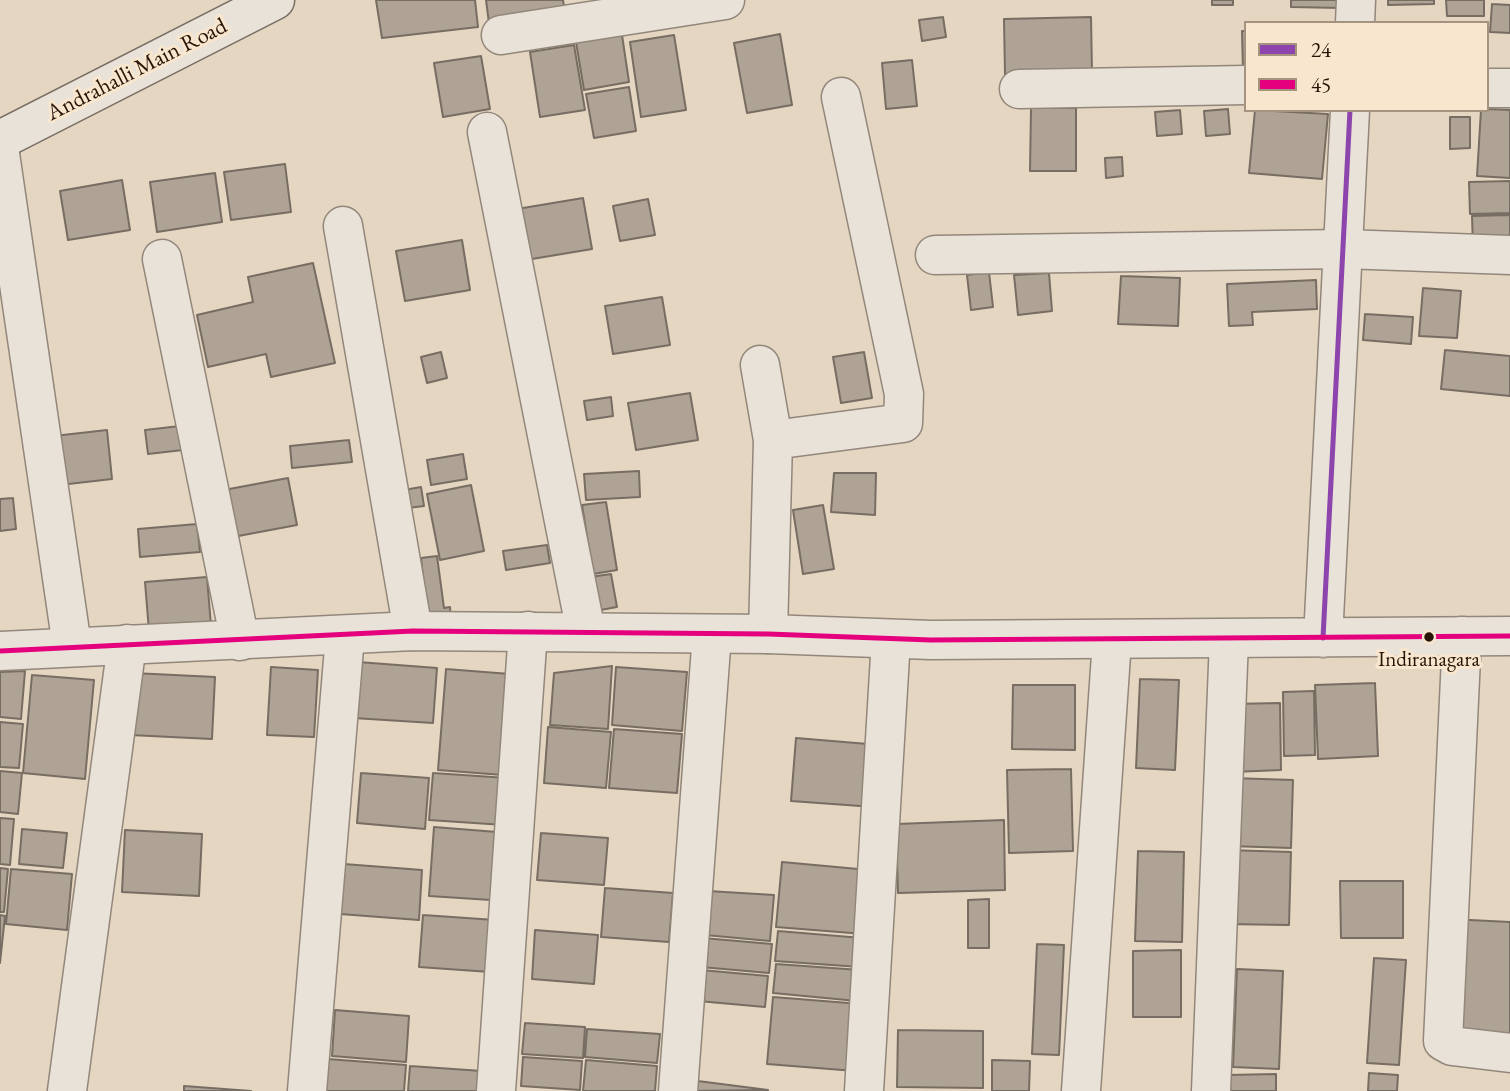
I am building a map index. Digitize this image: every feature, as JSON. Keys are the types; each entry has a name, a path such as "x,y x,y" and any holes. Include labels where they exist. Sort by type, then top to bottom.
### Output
{"street":[{"name":"Andrahalli Main Road","path":"0,140 275,0"},
{"path":"500,35 725,0"},
{"path":"1355,21 1356,0"},
{"path":"1019,89 1244,85"},
{"path":"1489,88 1510,88"},
{"path":"773,440 902,422 904,394 841,97"},
{"path":"1323,638 1350,112"},
{"path":"487,132 586,632"},
{"path":"0,154 72,646"},
{"path":"343,226 414,631"},
{"path":"935,255 1344,249 1510,254"},
{"path":"162,259 240,640"},
{"path":"760,365 773,440 768,634"},
{"path":"0,651 414,631 768,634 891,639 1229,640 1510,636"},
{"path":"496,1091 528,631"},
{"path":"678,1091 712,634"},
{"path":"307,1091 345,636"},
{"path":"1462,636 1443,1041 1452,1046 1510,1053"},
{"path":"864,1091 891,639"},
{"path":"1081,1091 1112,640"},
{"path":"1210,1091 1229,640"},
{"path":"67,1091 127,644"}],"building":[{"path":"376,0 475,0 478,27 382,38"},
{"path":"486,0 563,0 565,13 489,23"},
{"path":"1212,0 1233,0 1233,5 1212,5"},
{"path":"1291,0 1341,0 1341,8 1291,7"},
{"path":"1388,0 1434,0 1434,4 1388,5"},
{"path":"1446,0 1484,0 1484,16 1447,16"},
{"path":"1492,4 1510,5 1510,33 1490,32"},
{"path":"943,17 946,37 922,41 919,20"},
{"path":"1091,17 1092,73 1005,75 1004,19"},
{"path":"1242,31 1244,31 1244,72"},
{"path":"780,34 792,105 747,113 734,43"},
{"path":"622,35 629,82 584,90 576,42"},
{"path":"674,35 686,110 641,117 630,42"},
{"path":"574,45 585,110 540,117 530,52"},
{"path":"481,56 490,109 443,117 434,63"},
{"path":"912,60 917,106 886,109 882,63"},
{"path":"629,87 636,131 594,138 586,94"},
{"path":"1031,108 1076,108 1076,171 1030,171"},
{"path":"1228,109 1230,134 1206,136 1204,111"},
{"path":"1489,109 1510,110 1510,178 1477,176 1481,112 1489,112"},
{"path":"1180,110 1182,134 1157,136 1155,112"},
{"path":"1255,112 1328,114 1322,179 1249,173"},
{"path":"1450,117 1470,117 1470,148 1450,149"},
{"path":"1122,157 1123,176 1106,178 1105,158"},
{"path":"285,164 291,212 231,220 224,172"},
{"path":"215,173 222,222 157,232 150,182"},
{"path":"122,180 130,230 68,240 60,191"},
{"path":"1510,181 1510,213 1470,214 1469,182"},
{"path":"583,198 592,249 526,260 517,209"},
{"path":"648,199 655,235 620,241 613,206"},
{"path":"1510,215 1510,247 1473,248 1472,216"},
{"path":"462,240 470,290 405,301 396,251"},
{"path":"313,263 335,363 271,377 266,354 208,367 197,315 253,302 248,277"},
{"path":"989,272 993,307 971,310 967,275"},
{"path":"1049,273 1052,311 1018,315 1014,275"},
{"path":"1121,276 1180,278 1178,326 1118,324"},
{"path":"1316,280 1317,309 1252,312 1253,325 1229,326 1227,284"},
{"path":"1423,288 1461,291 1457,338 1419,336"},
{"path":"662,297 670,345 613,354 605,306"},
{"path":"1365,314 1413,317 1411,344 1363,340"},
{"path":"1445,350 1510,356 1510,396 1441,389"},
{"path":"441,352 447,378 427,383 421,357"},
{"path":"864,352 872,398 841,403 833,357"},
{"path":"690,393 698,440 636,450 628,403"},
{"path":"611,397 613,416 587,420 584,401"},
{"path":"180,426 183,450 148,454 145,430"},
{"path":"107,430 112,479 51,486 45,437"},
{"path":"349,440 352,462 292,468 290,446"},
{"path":"463,454 467,479 431,485 427,460"},
{"path":"639,471 640,497 586,500 584,474"},
{"path":"834,473 876,473 875,515 831,512"},
{"path":"288,478 297,525 233,537 224,490"},
{"path":"471,485 484,551 440,560 427,494"},
{"path":"421,487 424,506 408,508 404,490"},
{"path":"13,498 16,529 0,531 0,499"},
{"path":"606,502 617,570 593,574 582,505"},
{"path":"823,505 834,569 803,574 793,510"},
{"path":"197,524 200,552 140,557 138,529"},
{"path":"547,545 550,563 506,570 503,551"},
{"path":"437,556 444,608 450,607 451,621 428,624 421,558"},
{"path":"611,574 617,607 595,611 590,577"},
{"path":"207,577 211,626 149,631 145,582"},
{"path":"358,662 437,668 433,723 353,718"},
{"path":"612,666 608,729 550,725 554,673"},
{"path":"271,667 318,670 314,737 267,735"},
{"path":"616,667 687,672 682,731 612,725"},
{"path":"446,669 510,674 503,775 438,770"},
{"path":"25,671 21,719 0,717 0,672"},
{"path":"133,673 215,677 212,739 130,735"},
{"path":"32,675 94,680 85,779 23,773"},
{"path":"1140,679 1179,680 1175,770 1136,768"},
{"path":"1375,683 1378,756 1318,759 1315,685"},
{"path":"1013,685 1075,685 1075,750 1012,749"},
{"path":"1314,691 1315,755 1284,756 1283,692"},
{"path":"1280,703 1281,770 1233,772 1232,704"},
{"path":"0,722 23,724 19,768 0,767"},
{"path":"548,727 611,732 606,788 544,783"},
{"path":"614,729 682,734 677,793 609,788"},
{"path":"796,738 880,745 874,807 791,801"},
{"path":"1071,769 1073,851 1009,853 1007,770"},
{"path":"0,771 22,773 18,814 0,812"},
{"path":"361,773 429,778 425,829 357,823"},
{"path":"433,773 507,778 504,825 429,820"},
{"path":"1231,778 1293,780 1291,848 1229,846"},
{"path":"0,818 14,819 10,865 0,864"},
{"path":"1004,820 1005,890 898,893 896,824"},
{"path":"434,827 497,832 491,900 429,896"},
{"path":"22,829 67,833 63,868 19,864"},
{"path":"125,830 202,834 199,896 122,892"},
{"path":"541,833 608,838 604,885 537,880"},
{"path":"1227,850 1291,852 1289,925 1225,924"},
{"path":"1138,851 1184,852 1182,942 1135,941"},
{"path":"782,862 869,870 864,934 776,927"},
{"path":"344,864 422,870 419,920 340,914"},
{"path":"0,868 8,869 4,912 0,912"},
{"path":"11,869 72,874 67,930 6,924"},
{"path":"1340,881 1403,881 1403,938 1341,938"},
{"path":"605,888 673,893 669,942 601,937"},
{"path":"708,891 774,895 770,941 705,935"},
{"path":"989,899 989,948 968,948 968,900"},
{"path":"0,915 5,916 0,963"},
{"path":"423,915 495,920 490,972 419,967"},
{"path":"1450,919 1510,922 1510,1043 1449,1037"},
{"path":"535,930 598,935 594,984 532,979"},
{"path":"778,931 862,938 860,967 775,961"},
{"path":"703,938 772,944 769,973 701,967"},
{"path":"1037,944 1064,945 1059,1055 1032,1054"},
{"path":"1181,950 1181,1017 1133,1017 1133,951"},
{"path":"1374,958 1406,960 1399,1065 1367,1063"},
{"path":"776,964 860,970 857,1001 773,993"},
{"path":"1237,969 1283,971 1279,1069 1233,1067"},
{"path":"701,970 768,976 765,1007 698,1001"},
{"path":"773,997 861,1004 855,1071 767,1064"},
{"path":"335,1010 409,1016 406,1062 332,1056"},
{"path":"525,1023 585,1027 583,1058 522,1054"},
{"path":"587,1029 660,1034 657,1063 585,1057"},
{"path":"898,1030 983,1031 983,1088 897,1087"},
{"path":"523,1057 582,1061 580,1090 521,1086"},
{"path":"328,1059 406,1065 404,1091 326,1091"},
{"path":"586,1060 657,1066 655,1091 583,1091"},
{"path":"992,1060 1030,1061 1029,1091 992,1091"},
{"path":"410,1066 482,1071 480,1091 408,1091"},
{"path":"1369,1073 1398,1075 1397,1091 1368,1091"},
{"path":"1276,1074 1276,1091 1228,1091 1228,1075"},
{"path":"690,1080 768,1090 689,1091"},
{"path":"184,1086 251,1091 184,1091"}],"transit line":[{"name":"24","path":"1323,638 1350,112"},
{"name":"45","path":"0,651 413,631 768,634 931,640 1510,636"}],"place":[{"name":"Indiranagara","path":"1429,637"}]}
